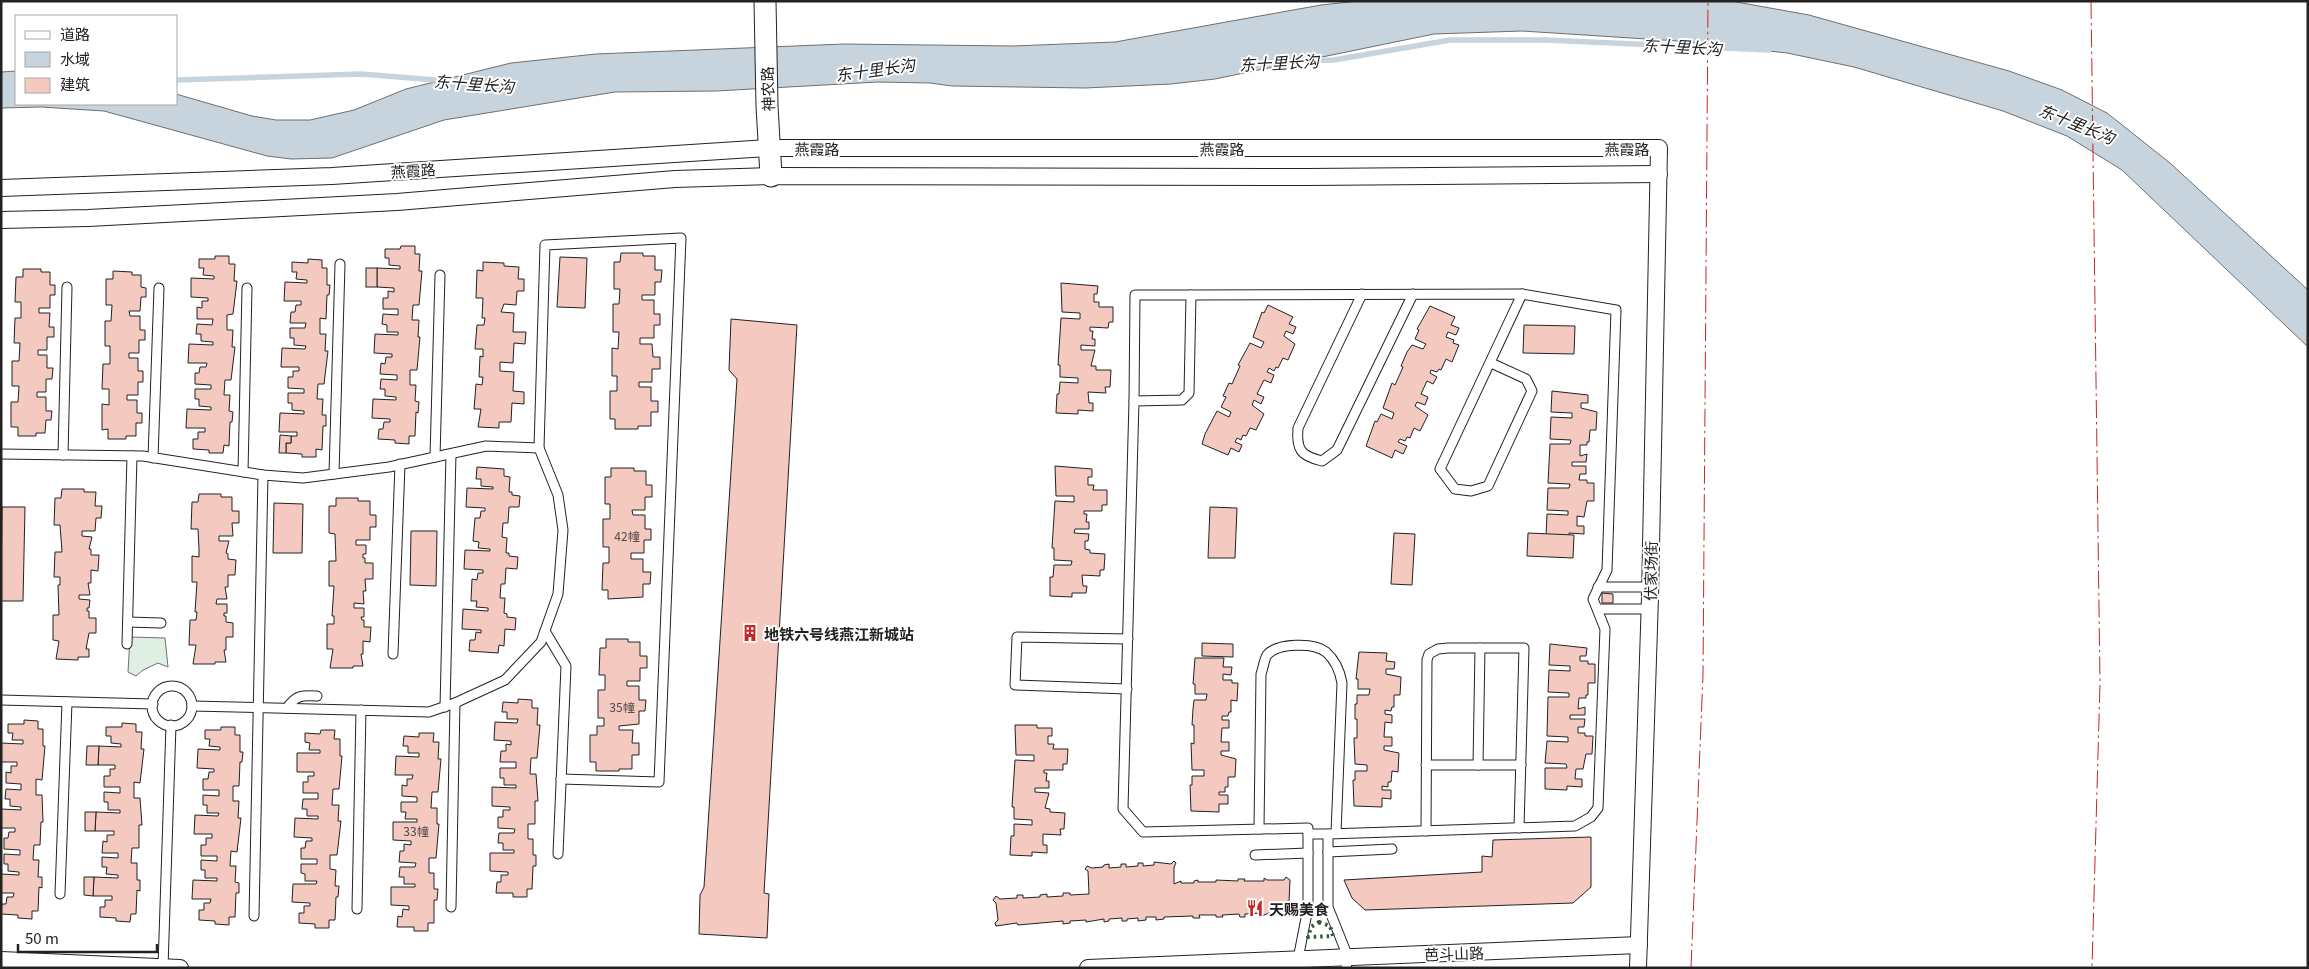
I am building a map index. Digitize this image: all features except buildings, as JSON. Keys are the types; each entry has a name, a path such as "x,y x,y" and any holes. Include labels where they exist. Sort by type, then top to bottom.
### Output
{"street":[{"name":"神农路","path":"765,1 766,106 770,176"},
{"name":"燕霞路","path":"1,188 332,176 769,148 1659,148 1659,174 1307,177 770,176 675,179 397,202 88,218 1,220"},
{"name":"伏家场街","path":"1638,968 1650,588 1659,174"},
{"name":"芭斗山路","path":"1088,968 1347,962 1639,945"},
{"path":"1,960 180,968"}],"lane":[{"path":"192,706 429,712 455,704 505,680 541,642 558,594 563,530 558,495 539,448 545,245 681,238 660,782 562,779"},
{"path":"334,474 340,264"},
{"path":"435,457 440,275"},
{"path":"63,455 67,288"},
{"path":"153,458 159,288"},
{"path":"243,472 247,288"},
{"path":"1362,294 1298,428 1297,441 1300,451 1309,458 1322,461 1338,450 1413,294"},
{"path":"1491,363 1526,380 1532,391 1488,486 1471,491 1455,489 1440,469 1522,294"},
{"path":"1300,963 1308,908 1308,834 1308,828 1143,832 1123,809 1136,295 1522,294 1616,310 1607,570 1593,598 1604,629 1598,808 1591,817 1575,826 1308,834"},
{"path":"1134,401 1182,400 1188,392 1191,295"},
{"path":"1,454 132,456 262,475 303,478 400,464 486,446 539,448"},
{"path":"445,707 451,454"},
{"path":"127,644 132,456"},
{"path":"393,654 400,464"},
{"path":"254,916 262,475"},
{"path":"1598,587 1650,588"},
{"path":"1598,610 1649,609"},
{"path":"128,622 160,623"},
{"path":"545,631 566,666 558,854"},
{"path":"1127,689 1015,685 1017,637 1128,639"},
{"path":"1258,829 1261,674 1267,656 1278,647 1286,645 1311,647 1325,651 1340,673 1342,683 1332,834 1328,852 1328,907 1347,962"},
{"path":"1426,831 1427,660 1429,654 1438,649 1448,648 1524,648 1519,828"},
{"path":"1478,765 1480,648"},
{"path":"173,686 186,692 192,706 188,718 171,726 159,720 155,715 153,704 159,690 173,686"},
{"path":"287,708 294,698 300,695 317,696"},
{"path":"1,700 153,704"},
{"path":"60,894 66,702"},
{"path":"451,906 455,704"},
{"path":"357,909 361,710"},
{"path":"163,967 171,726"},
{"path":"1426,765 1521,765"},
{"path":"1328,852 1392,850"},
{"path":"1255,855 1308,853"}],"green space":[{"path":"130,637 165,638 168,667 158,663 143,670 136,676 128,672"}],"water":[{"path":"1359,1 1731,1 1809,15 2009,71 2062,90 2107,113 2170,163 2308,290 2308,347 2122,170 2067,136 2003,111 1854,67 1787,53 1678,41 1522,31 1434,34 1215,79 1171,84 1085,88 952,86 930,83 878,82 716,91 615,92 444,120 332,158 291,159 267,156 104,111 41,107 1,108 1,72 15,71 15,105 178,105 178,95 252,116 276,120 310,120 354,110 406,89 511,63 596,54 844,44 1013,46 1115,42 1321,5"}],"waterway":[{"name":"东十里长沟","path":"1293,61 1334,60 1450,40 1545,40 1769,50"},
{"name":"东十里长沟","path":"178,80 361,74 449,81"}],"hedge":[{"path":"1319,922 1330,926 1333,936 1308,937 1311,927 1319,922"}],"power":[{"path":"1691,968 1703,675 1708,1"},
{"path":"2091,1 2100,683 2092,968"}],"place":[{"name":"地铁六号线燕江新城站","path":"750,633"},
{"name":"天赐美食","path":"1255,908"}]}
